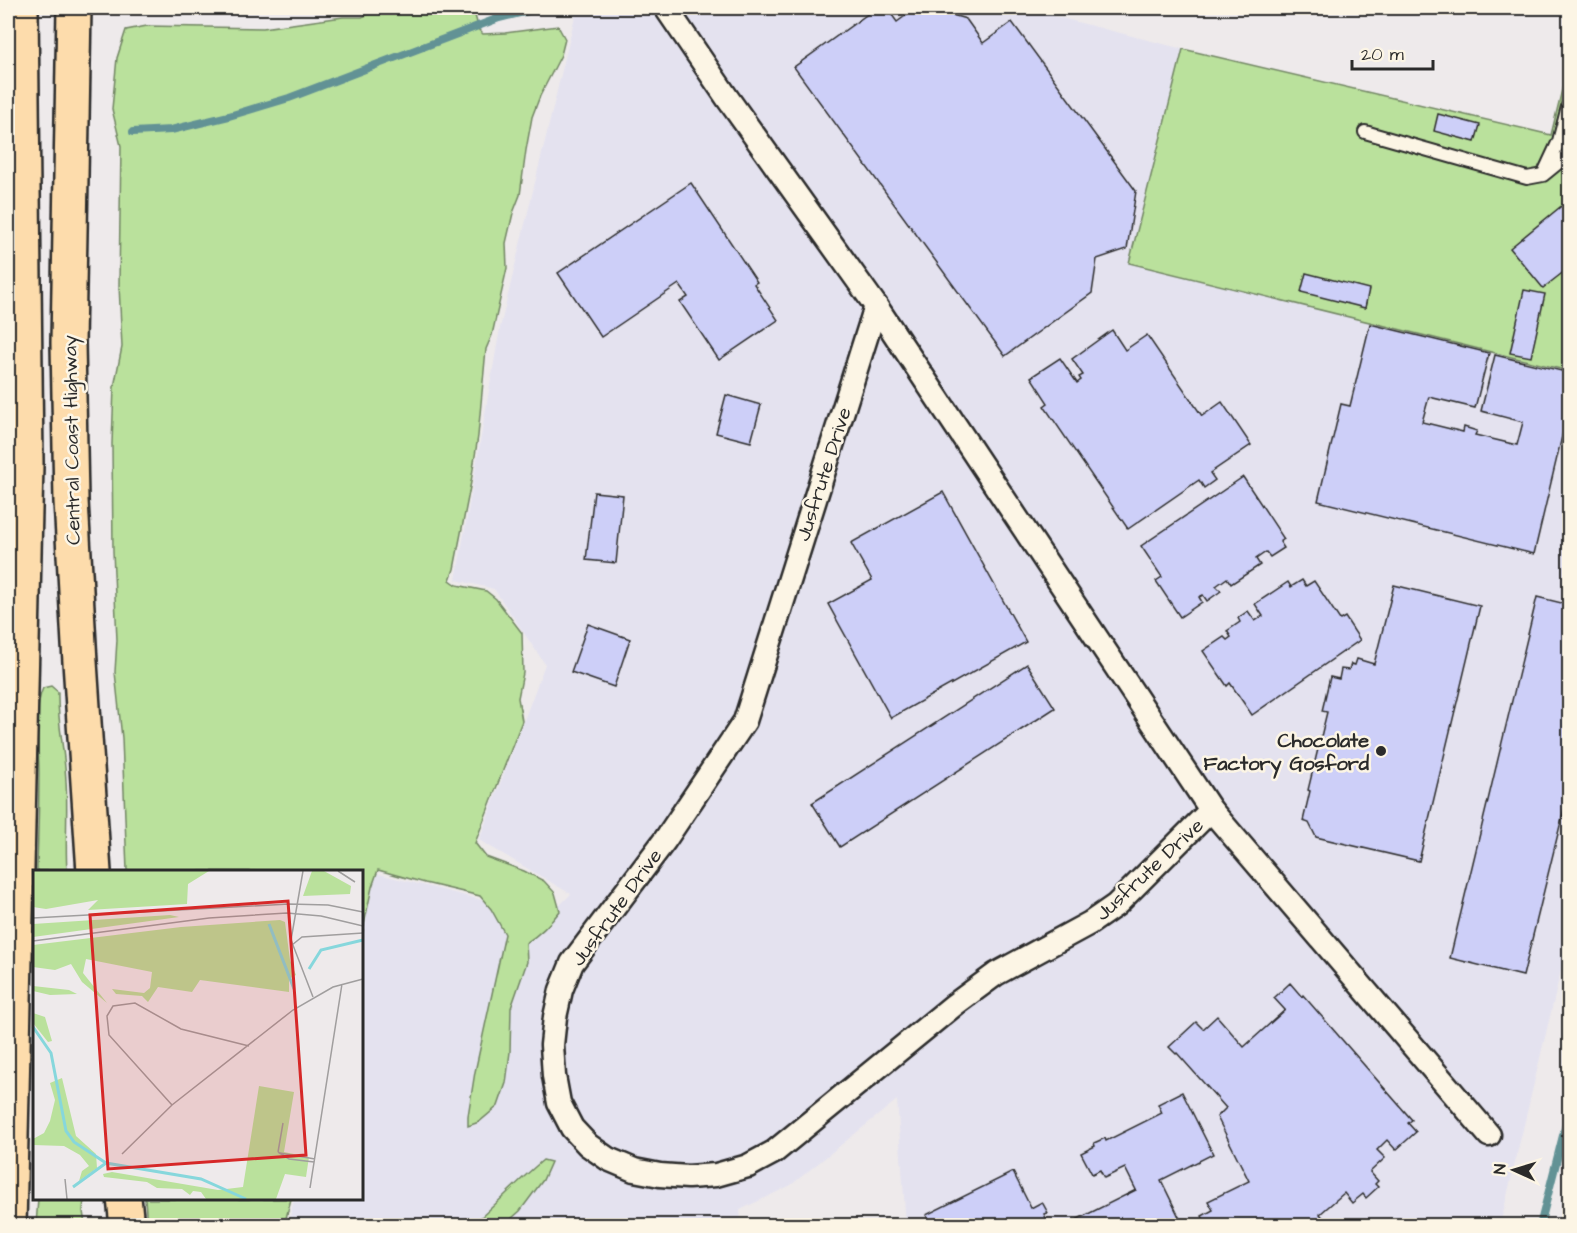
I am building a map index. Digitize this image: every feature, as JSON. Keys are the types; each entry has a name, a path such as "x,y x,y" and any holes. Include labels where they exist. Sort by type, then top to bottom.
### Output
{"highway":[{"path":"9,1226 26,464 21,8"},
{"name":"Central Coast Highway","path":"74,11 68,343 71,490 94,870"},
{"path":"124,1200 127,1226"}],"street":[{"name":"Jusfrute Drive","path":"666,8 876,306 1211,810 1489,1135"},
{"name":"Jusfrute Drive","path":"876,306 745,722 665,840 572,963 561,990 552,1045 554,1076 559,1103 572,1128 588,1145 608,1159 634,1170 688,1177 716,1175 748,1166 774,1152 996,974 1090,923 1116,905 1211,810"}],"lane":[{"path":"1543,175 1559,141 1569,99"},
{"path":"1365,132 1527,178 1543,175 1569,153"}],"shaded area":[{"path":"577,8 1022,8 1183,49 1129,263 1569,371 1569,937 1500,1225 906,1225 897,1100 791,1185 740,1210 741,1225 288,1226 294,1200 363,1200 363,908 371,872 548,917 571,894 479,840 545,664 494,589 456,580 500,328"}],"green space":[{"path":"383,8 473,8 479,30 483,34 558,26 565,39 561,55 532,117 520,195 506,243 507,268 492,335 486,349 478,436 471,482 450,580 457,585 486,591 496,599 522,633 523,673 518,698 522,721 475,843 486,857 544,881 555,893 560,911 544,929 526,943 527,962 511,1008 510,1052 506,1083 498,1106 479,1122 468,1126 475,1072 505,934 491,909 480,896 378,870 363,929 363,870 127,870 122,738 115,672 117,640 113,551 114,387 122,347 119,285 121,146 112,109 117,58 126,30 147,26 263,28 343,17 362,17"},
{"path":"1183,49 1551,135 1569,61 1569,371 1129,263"},
{"path":"51,686 58,692 67,793 67,870 37,870 39,772 37,718 43,688"},
{"path":"543,1160 551,1162 543,1180 520,1211 504,1225 472,1225 525,1176"},
{"path":"38,1200 84,1200 85,1225 36,1225"},
{"path":"145,1200 291,1200 284,1226 147,1225"}],"building":[{"path":"876,8 887,8 897,22 916,8 928,8 966,19 983,43 1012,22 1136,191 1127,249 1097,259 1092,293 1005,356 794,67"},
{"path":"1438,114 1480,125 1475,142 1434,131"},
{"path":"691,183 757,282 754,284 778,320 719,360 680,302 688,297 679,284 601,337 558,273"},
{"path":"1570,199 1570,267 1543,288 1510,248"},
{"path":"1306,273 1369,289 1365,308 1301,292"},
{"path":"1524,290 1545,294 1531,357 1510,353"},
{"path":"1370,324 1489,353 1475,408 1429,397 1422,422 1463,432 1464,427 1477,431 1475,435 1517,445 1523,422 1481,411 1495,355 1570,373 1570,433 1563,432 1534,554 1318,501 1341,404 1350,406"},
{"path":"1112,330 1125,350 1147,335 1202,416 1222,402 1251,445 1210,473 1215,480 1204,488 1199,480 1128,529 1044,406 1048,403 1031,377 1060,358 1077,383 1081,380 1079,377 1083,375 1072,359"},
{"path":"726,395 761,405 751,442 716,433"},
{"path":"1243,477 1284,539 1280,542 1284,548 1270,557 1266,552 1256,559 1260,565 1231,584 1227,578 1216,586 1221,591 1207,601 1203,595 1199,597 1202,602 1180,617 1156,581 1162,577 1141,546"},
{"path":"594,492 623,495 616,563 586,560"},
{"path":"943,492 1026,642 891,718 828,604 872,580 851,543"},
{"path":"1302,580 1306,586 1314,581 1340,620 1345,617 1360,640 1252,715 1230,683 1227,686 1203,651 1224,637 1227,640 1231,637 1227,631 1240,622 1238,618 1248,611 1255,621 1263,616 1255,604 1288,582 1291,587"},
{"name":"Chocolate Factory Gosford","path":"1394,585 1480,606 1419,861 1316,837 1309,823 1303,821 1327,712 1322,711 1330,677 1339,679 1341,669 1349,670 1351,664 1355,665 1357,659 1374,664"},
{"path":"1537,597 1570,605 1570,785 1523,976 1450,958"},
{"path":"588,624 630,639 614,687 571,672"},
{"path":"1027,664 1055,708 840,847 812,803"},
{"path":"1290,983 1412,1120 1408,1123 1416,1132 1396,1150 1387,1140 1377,1150 1385,1158 1370,1172 1378,1181 1375,1184 1378,1187 1366,1198 1363,1194 1352,1203 1344,1193 1320,1214 1326,1221 1326,1226 1207,1226 1202,1216 1213,1210 1208,1201 1249,1181 1217,1117 1226,1108 1169,1047 1196,1022 1203,1029 1217,1016 1244,1047 1285,1010 1274,998"},
{"path":"1182,1092 1213,1154 1161,1180 1183,1225 1064,1226 1136,1190 1125,1168 1104,1178 1100,1170 1092,1174 1081,1153 1095,1146 1094,1143 1105,1138 1106,1141 1162,1113 1158,1104"},
{"path":"1013,1172 1031,1208 1042,1202 1048,1213 1044,1214 1050,1226 932,1226 926,1215"}],"waterway":[{"path":"133,132 171,130 289,98 499,18 540,8"},
{"path":"1540,1226 1570,1108"}],"place":[{"name":"Chocolate Factory Gosford","path":"1381,751"}]}
